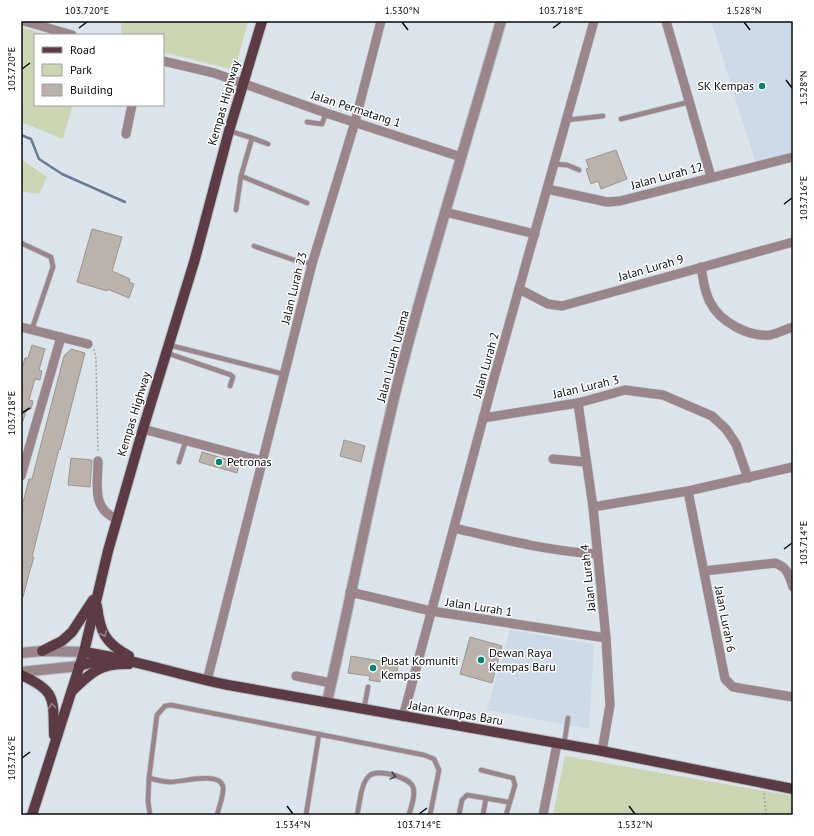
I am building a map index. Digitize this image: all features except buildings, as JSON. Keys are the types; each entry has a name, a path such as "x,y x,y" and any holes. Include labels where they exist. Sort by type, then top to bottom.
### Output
{"main road":[{"name":"Kempas Highway","path":"32,815 84,652 96,596 117,519 195,260 229,131 262,21"},
{"path":"42,651 62,641 72,632 96,596"},
{"path":"96,596 99,622 108,642 117,650 143,664"},
{"name":"Jalan Kempas Baru","path":"84,652 116,657 207,681 402,717 602,751 793,789"},
{"name":"Jalan Kempas Baru","path":"79,666 116,657"},
{"path":"70,694 82,681 100,667 114,664 143,664"},
{"path":"21,674 41,684 53,702 54,745"}],"street":[{"path":"24,21 69,34"},
{"name":"Jalan Lurah 23","path":"207,681 283,374 298,325 312,264 355,122 381,21"},
{"name":"Jalan Lurah Utama","path":"326,702 400,377 445,212 501,21"},
{"name":"Jalan Lurah 2","path":"402,717 494,378 594,21"},
{"path":"666,21 711,177"},
{"name":"Jalan Permatang 1","path":"164,61 214,73 326,113 461,157"},
{"path":"126,134 132,106"},
{"name":"Jalan Lurah 12","path":"547,189 614,202 793,157"},
{"path":"445,212 535,234"},
{"name":"Jalan Lurah 9","path":"519,289 548,304 562,306 700,266 793,242"},
{"path":"700,266 710,302 716,312 728,322 746,332 770,335 793,327"},
{"path":"21,327 88,344"},
{"path":"21,476 61,337"},
{"name":"Jalan Lurah 3","path":"484,418 578,403 624,390 641,391 662,395 712,416 726,429 736,444 748,478"},
{"name":"Jalan Lurah 4","path":"578,403 592,506 606,638 610,705 602,751"},
{"path":"143,429 262,461"},
{"path":"553,459 586,462"},
{"path":"98,461 99,504 108,515 117,519"},
{"path":"592,506 688,491 793,467"},
{"name":"Jalan Lurah 6","path":"688,491 725,679 733,687 793,697"},
{"path":"454,528 536,547 565,552 597,554"},
{"path":"704,571 775,563 783,566 788,572 793,587"},
{"name":"Jalan Lurah 1","path":"350,592 431,611 606,638"},
{"path":"21,653 42,651 84,652"},
{"path":"21,674 79,666"},
{"path":"296,676 331,683"},
{"path":"544,815 560,744"}],"lane":[{"path":"621,119 689,102"},
{"path":"307,122 322,124 326,113"},
{"path":"567,120 603,116"},
{"path":"229,131 268,144"},
{"path":"236,210 241,176 252,138"},
{"path":"554,164 567,164 579,170"},
{"path":"241,176 307,203"},
{"path":"21,243 51,257 53,262 53,267 32,329"},
{"path":"254,246 294,260 312,264"},
{"path":"168,349 283,374"},
{"path":"168,349 230,375 232,377 230,386"},
{"path":"179,462 186,440"},
{"path":"364,709 368,687"},
{"path":"150,815 148,801 149,778 156,715 165,706 171,705 424,754 434,759 439,770 430,815"},
{"path":"560,744 568,718"},
{"path":"306,815 319,734"},
{"path":"481,770 513,778 515,784 508,802 506,815"},
{"path":"357,815 364,783 370,775 378,772 408,780 413,786 414,791 409,815"},
{"path":"149,778 169,782 209,778 217,780 224,788 217,815"},
{"path":"459,815 462,800 467,795 508,802"},
{"path":"483,815 486,798"}],"path":[{"path":"88,344 93,348 96,359 98,461"},
{"path":"764,784 766,815"}],"shaded area":[{"name":"SK Kempas","path":"711,21 793,21 793,151 756,164"},
{"path":"510,630 594,644 589,729 487,710"}],"green space":[{"path":"125,21 248,21 235,70 164,52 164,34 122,34 121,23"},
{"path":"21,27 43,34 34,34 34,106 71,106 72,108 63,139 21,122"},
{"path":"21,159 47,177 39,194 21,191"},
{"path":"565,756 793,796 793,815 553,815"}],"waterway":[{"path":"21,135 31,139 39,159 62,174 125,202"}],"place":[{"name":"SK Kempas","path":"762,86"},
{"name":"Petronas","path":"219,462"},
{"name":"Dewan Raya Kempas Baru","path":"481,660"},
{"name":"Pusat Komuniti Kempas","path":"373,668"}]}
